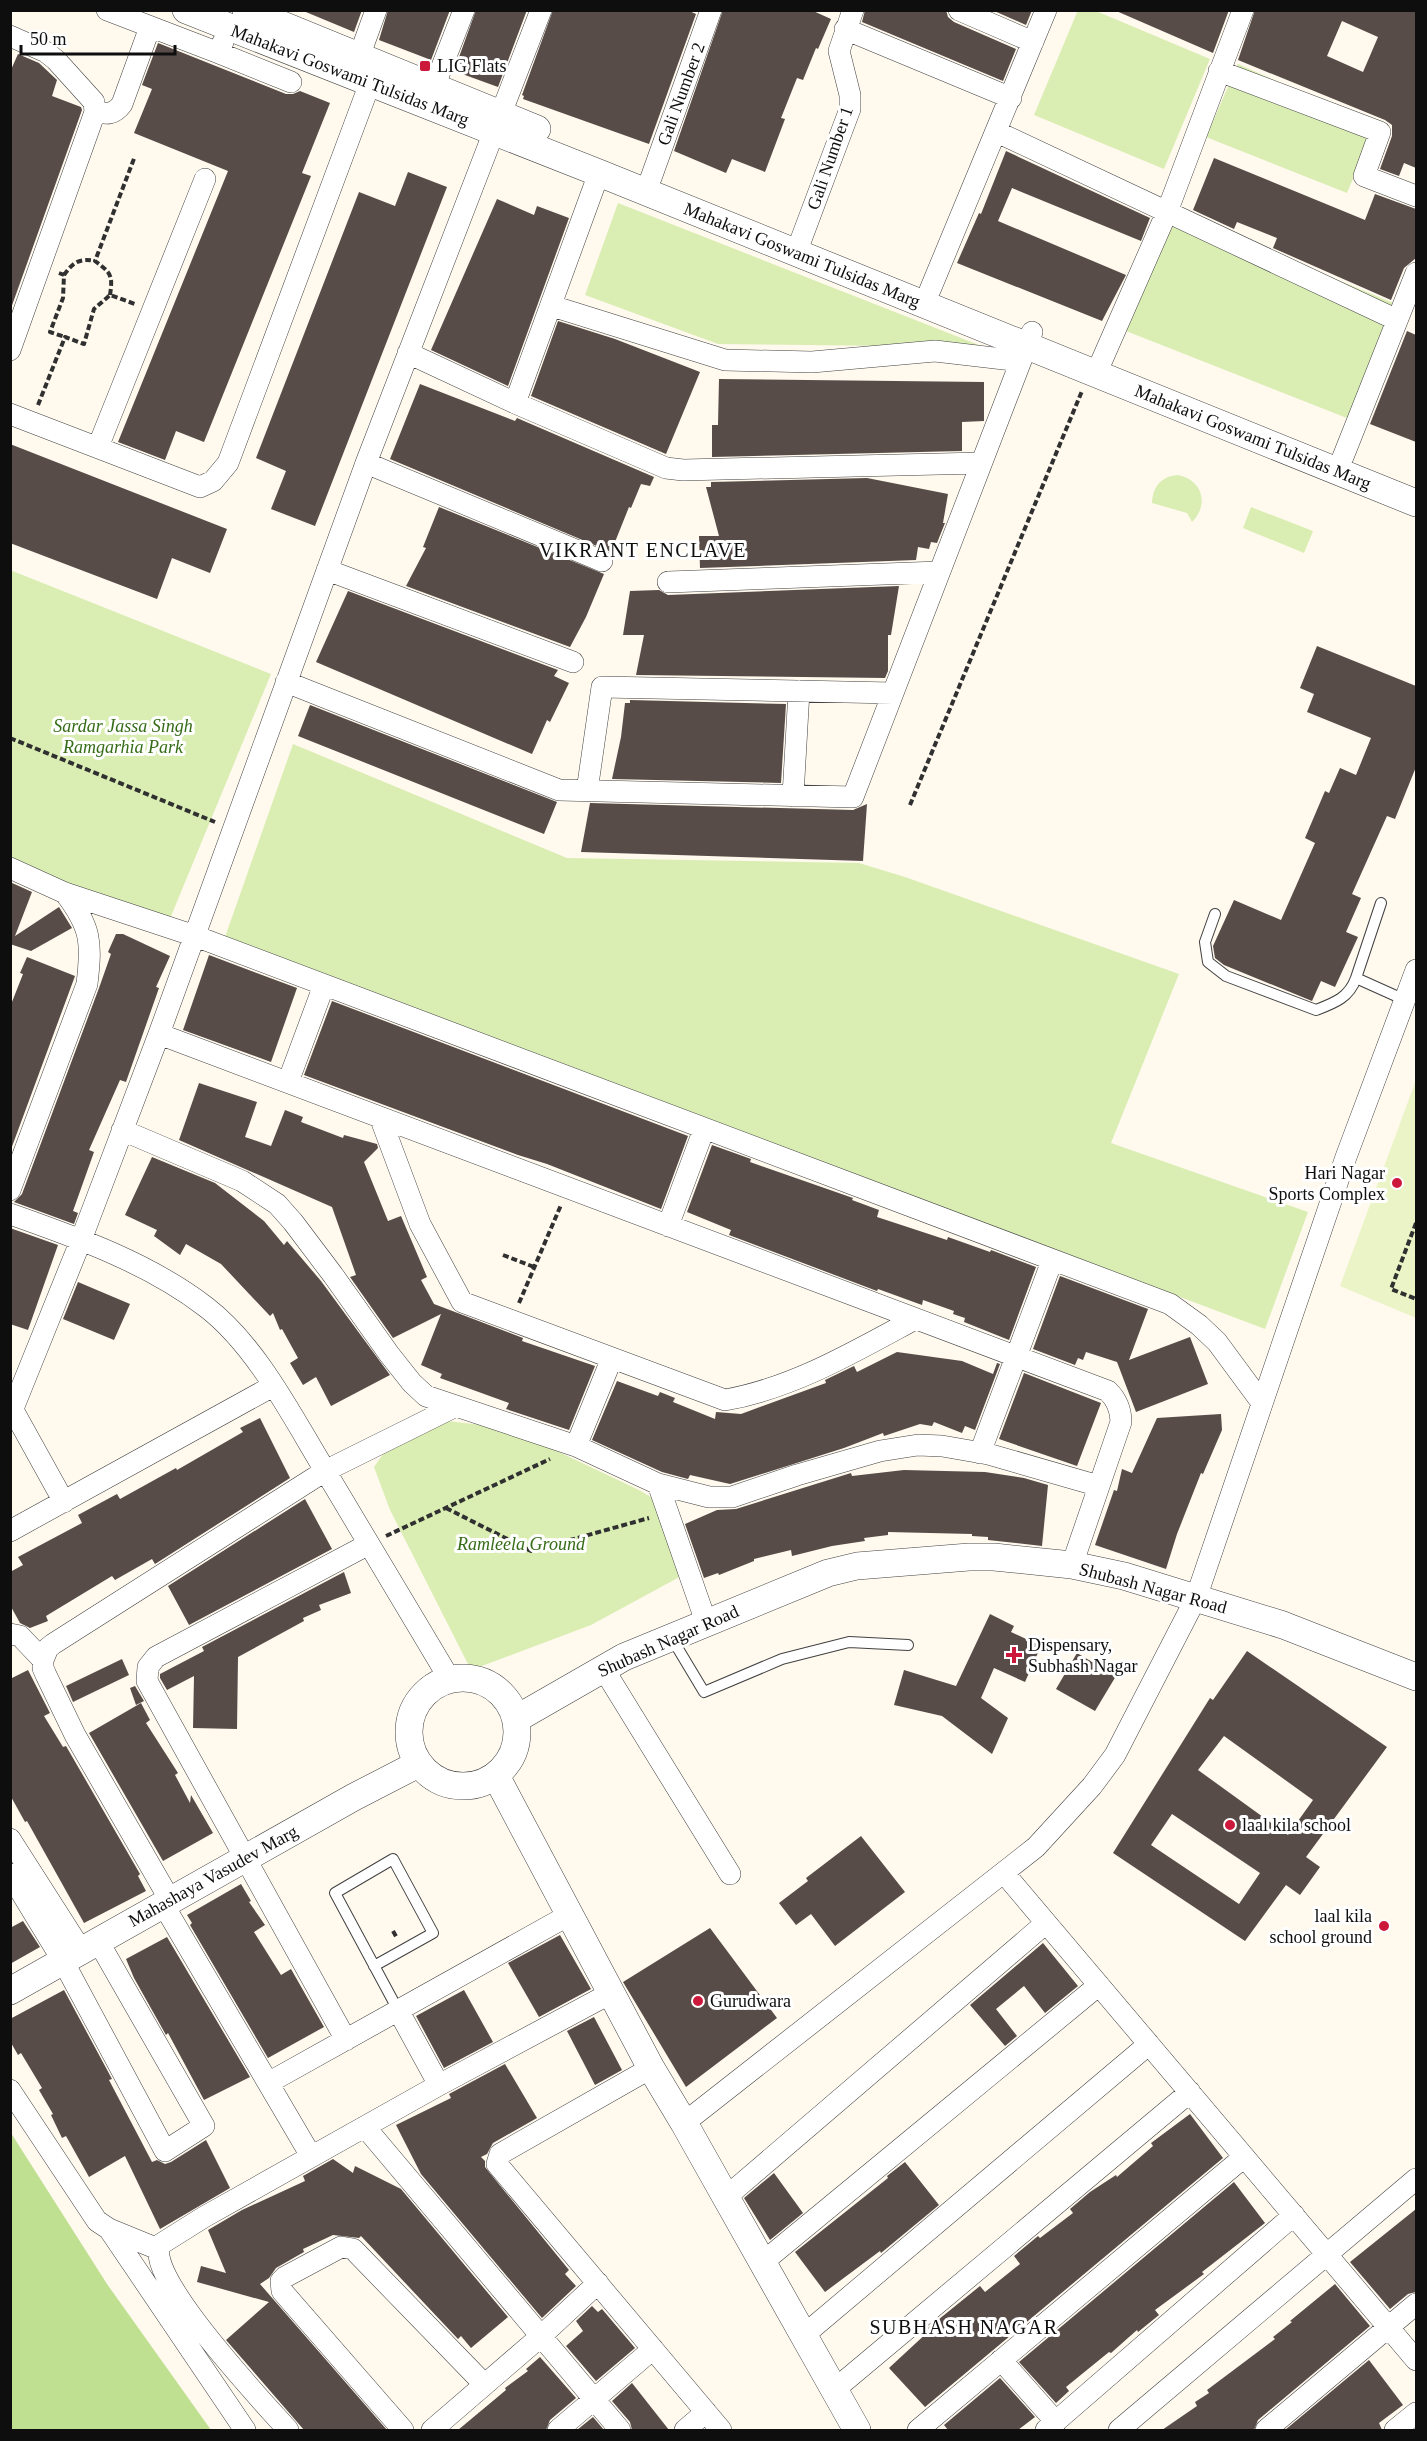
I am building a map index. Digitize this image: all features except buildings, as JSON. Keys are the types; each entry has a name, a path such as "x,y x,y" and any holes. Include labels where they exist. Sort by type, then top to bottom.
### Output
{"street":[{"path":"107,10 291,82"},
{"name":"Mahakavi Goswami Tulsidas Marg","path":"186,10 237,19 290,19 359,57 434,87 499,123 599,173 930,290 1026,346"},
{"path":"359,57 376,10"},
{"path":"434,87 464,10"},
{"path":"64,1502 12,1413 159,1034 235,830 366,463 541,10"},
{"name":"Gali Number 2","path":"651,178 711,10"},
{"path":"959,10 1033,42"},
{"path":"930,290 1046,10"},
{"path":"1096,365 1167,212 1243,10"},
{"path":"219,53 237,19"},
{"name":"Mahakavi Goswami Tulsidas Marg","path":"237,19 370,83 499,123 651,178 1026,346 1096,365 1343,457 1416,487"},
{"path":"849,20 1011,98"},
{"name":"Gali Number 1","path":"799,245 850,109 850,95 839,51 849,20"},
{"path":"95,112 111,114 117,111 122,104 150,27"},
{"path":"10,36 46,52 56,60 94,102 95,112 10,350"},
{"path":"1219,71 1380,132 1364,176 1416,196"},
{"path":"10,414 200,487 220,475 228,463 370,83"},
{"path":"997,132 1397,320"},
{"path":"515,403 599,173"},
{"path":"98,447 205,179"},
{"path":"1343,457 1416,274"},
{"path":"286,682 559,790 854,797 1026,346 812,362 725,360 552,306"},
{"path":"408,353 515,403 666,468 683,470 981,463"},
{"name":"Mahakavi Goswami Tulsidas Marg","path":"1096,365 1416,503"},
{"path":"366,463 602,561"},
{"path":"327,570 573,662"},
{"path":"668,582 939,572"},
{"path":"587,791 602,687 893,693"},
{"path":"793,796 799,691"},
{"path":"10,868 65,893 195,936 1170,1304 1199,1325 1217,1342 1262,1403"},
{"path":"10,1190 87,984 90,959 88,930 80,912 65,893"},
{"path":"684,2123 1036,1846 1092,1786 1114,1755 1196,1598 1346,1157 1416,970"},
{"path":"288,1082 324,985"},
{"path":"159,1034 1108,1391 1114,1397 1121,1413 1121,1422 1072,1565"},
{"path":"380,1117 420,1224 462,1302 725,1400 757,1394 837,1361 915,1319"},
{"path":"668,1226 704,1129"},
{"path":"122,1130 242,1181 262,1191 277,1204 313,1248 371,1331 412,1383 426,1396 576,1446 658,1484 696,1495 732,1497 797,1475 898,1448 918,1445 942,1446 980,1453 1099,1486"},
{"path":"10,1214 81,1240 153,1273 207,1308 252,1354 449,1678"},
{"path":"980,1453 1052,1261"},
{"path":"576,1446 612,1358"},
{"path":"10,1532 273,1386"},
{"path":"311,2157 166,1902 75,1735 43,1668 43,1660 48,1648 53,1644 325,1471 456,1406"},
{"path":"658,1484 706,1622"},
{"path":"346,2040 147,1681 148,1667 156,1657 369,1544"},
{"name":"Shubash Nagar Road","path":"516,1719 603,1668 671,1636 828,1573 857,1566 969,1557 994,1557 1072,1565 1124,1576 1283,1625 1416,1677"},
{"path":"10,1634 20,1636 43,1660"},
{"path":"603,1668 730,1874"},
{"path":"471,1677 491,1685 507,1699 516,1719 517,1740 510,1760 495,1776 476,1785 454,1786 434,1779 418,1764 409,1745 408,1723 415,1703 430,1687 449,1678 471,1677"},
{"name":"Mahashaya Vasudev Marg","path":"10,1991 166,1902 418,1764"},
{"path":"495,1776 651,2068 857,2430"},
{"path":"10,1839 80,1951 204,2126 165,2151 80,1951 10,1874"},
{"path":"1004,1873 1416,2360"},
{"path":"268,2083 569,1915"},
{"path":"726,2197 1046,1923"},
{"path":"763,2262 1099,1985"},
{"path":"288,2430 202,2332 160,2265 158,2249 166,2240 204,2217 439,2085 611,1994"},
{"path":"398,2010 439,2085"},
{"path":"804,2335 1149,2044"},
{"path":"651,2068 500,2154 497,2164 721,2430"},
{"path":"10,2090 92,2215 109,2229 245,2430"},
{"path":"834,2390 1190,2092"},
{"path":"364,2127 592,2400 620,2430"},
{"path":"918,2430 1244,2157"},
{"path":"1119,2430 1416,2179"},
{"path":"1001,2360 1051,2426 1294,2215"},
{"path":"109,2229 158,2249"},
{"path":"403,2430 282,2291 281,2282 285,2277 341,2247 353,2249 484,2384"},
{"path":"432,2430 540,2337 597,2283"},
{"path":"1266,2430 1416,2304"},
{"path":"558,2430 653,2349"},
{"path":"685,2430 706,2412"},
{"path":"1395,2430 1416,2413"}],"lane":[{"path":"1215,914 1205,942 1208,962 1226,976 1316,1010 1341,1001 1353,987 1381,903"},
{"path":"1356,978 1405,1000"},
{"path":"671,1636 704,1692 782,1659 849,1642 908,1646"},
{"path":"374,1966 433,1932 393,1859 335,1893 374,1966 398,2010"}],"path":[{"path":"95,261 135,156"},
{"path":"83,259 95,261 108,270 112,279 110,294 94,309 84,344 50,332 63,298 64,275 70,266 83,259"},
{"path":"41,266 64,275"},
{"path":"110,294 153,310"},
{"path":"31,422 65,337"},
{"path":"910,806 1096,365"},
{"path":"10,738 235,830"},
{"path":"511,1320 568,1188"},
{"path":"1416,1223 1391,1289 1416,1299"},
{"path":"503,1255 534,1267"},
{"path":"369,1544 576,1446"},
{"path":"446,1508 531,1551 566,1543 668,1512"}],"green space":[{"path":"1078,10 1096,11 1210,59 1164,169 1034,115"},
{"path":"1238,64 1376,125 1347,193 1206,137"},
{"path":"618,203 984,347 718,344 585,295"},
{"path":"1173,212 1408,309 1362,424 1126,331"},
{"path":"1177,475 1186,477 1201,493 1201,508 1192,522 1187,513 1152,503 1159,483"},
{"path":"1251,507 1313,531 1304,553 1243,528"},
{"name":"Sardar Jassa Singh Ramgarhia Park","path":"10,570 271,674 169,921 11,862"},
{"path":"293,744 567,858 859,863 905,877 1179,974 1111,1143 1308,1212 1265,1329 225,937"},
{"name":"Hari Nagar Sports Complex","path":"1416,1080 1416,1318 1340,1286"},
{"name":"Ramleela Ground","path":"447,1421 491,1426 519,1433 639,1490 661,1503 685,1574 591,1625 471,1670 390,1510 374,1467 392,1441"},
{"path":"11,2133 107,2284 211,2430 11,2430"}],"place":[{"name":"LIG Flats","path":"425,66"},
{"name":"Hari Nagar Sports Complex","path":"1397,1183"},
{"name":"Dispensary, Subhash Nagar","path":"1014,1655"},
{"name":"laal kila school","path":"1230,1825"},
{"name":"laal kila school ground","path":"1384,1926"},
{"name":"Gurudwara","path":"698,2001"}],"district":[{"name":"VIKRANT ENCLAVE","path":"643,550"},
{"name":"SUBHASH NAGAR","path":"964,2327"}]}
